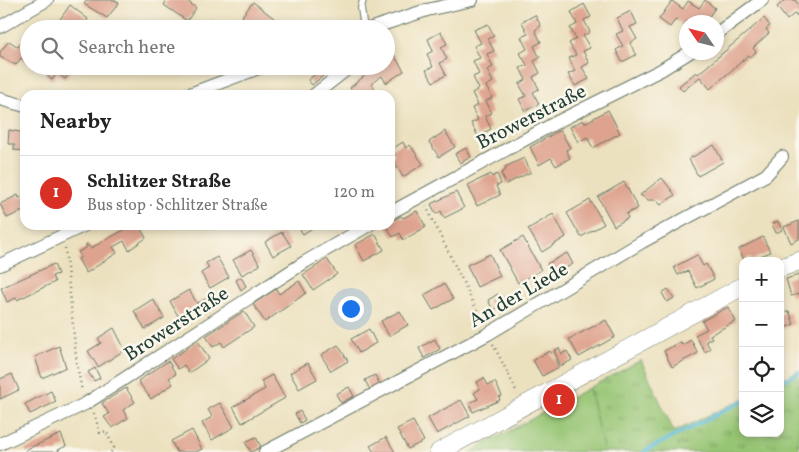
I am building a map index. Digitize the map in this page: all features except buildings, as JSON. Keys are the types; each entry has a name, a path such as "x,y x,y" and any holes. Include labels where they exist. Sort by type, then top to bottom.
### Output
{"main road":[{"path":"784,267 799,261"},
{"path":"439,452 739,288"}],"street":[{"path":"0,27 47,0"},
{"path":"395,20 427,10 472,0"},
{"path":"724,28 762,0"},
{"name":"Browerstraße","path":"395,210 679,58"},
{"path":"200,90 240,75"},
{"path":"320,90 340,75"},
{"path":"0,99 20,105"},
{"name":"An der Liede","path":"265,452 488,334 642,242 766,176 782,157"},
{"path":"0,265 75,230"},
{"name":"Browerstraße","path":"0,444 85,404 305,262 360,230"}],"lane":[{"path":"363,0 361,8 363,20"}],"path":[{"path":"421,195 524,407"},
{"path":"64,236 77,365 85,404 91,408 98,422 96,423 100,433 106,431 114,448 111,452"}],"green space":[{"path":"641,360 674,432 739,401 739,437 784,437 784,378 799,371 799,452 604,452 589,388"},
{"path":"589,388 604,452 470,452"}],"waterway":[{"path":"784,380 799,372"},
{"path":"643,452 739,403"}],"place":[{"name":"Schlitzer Straße","path":"559,400"}]}
